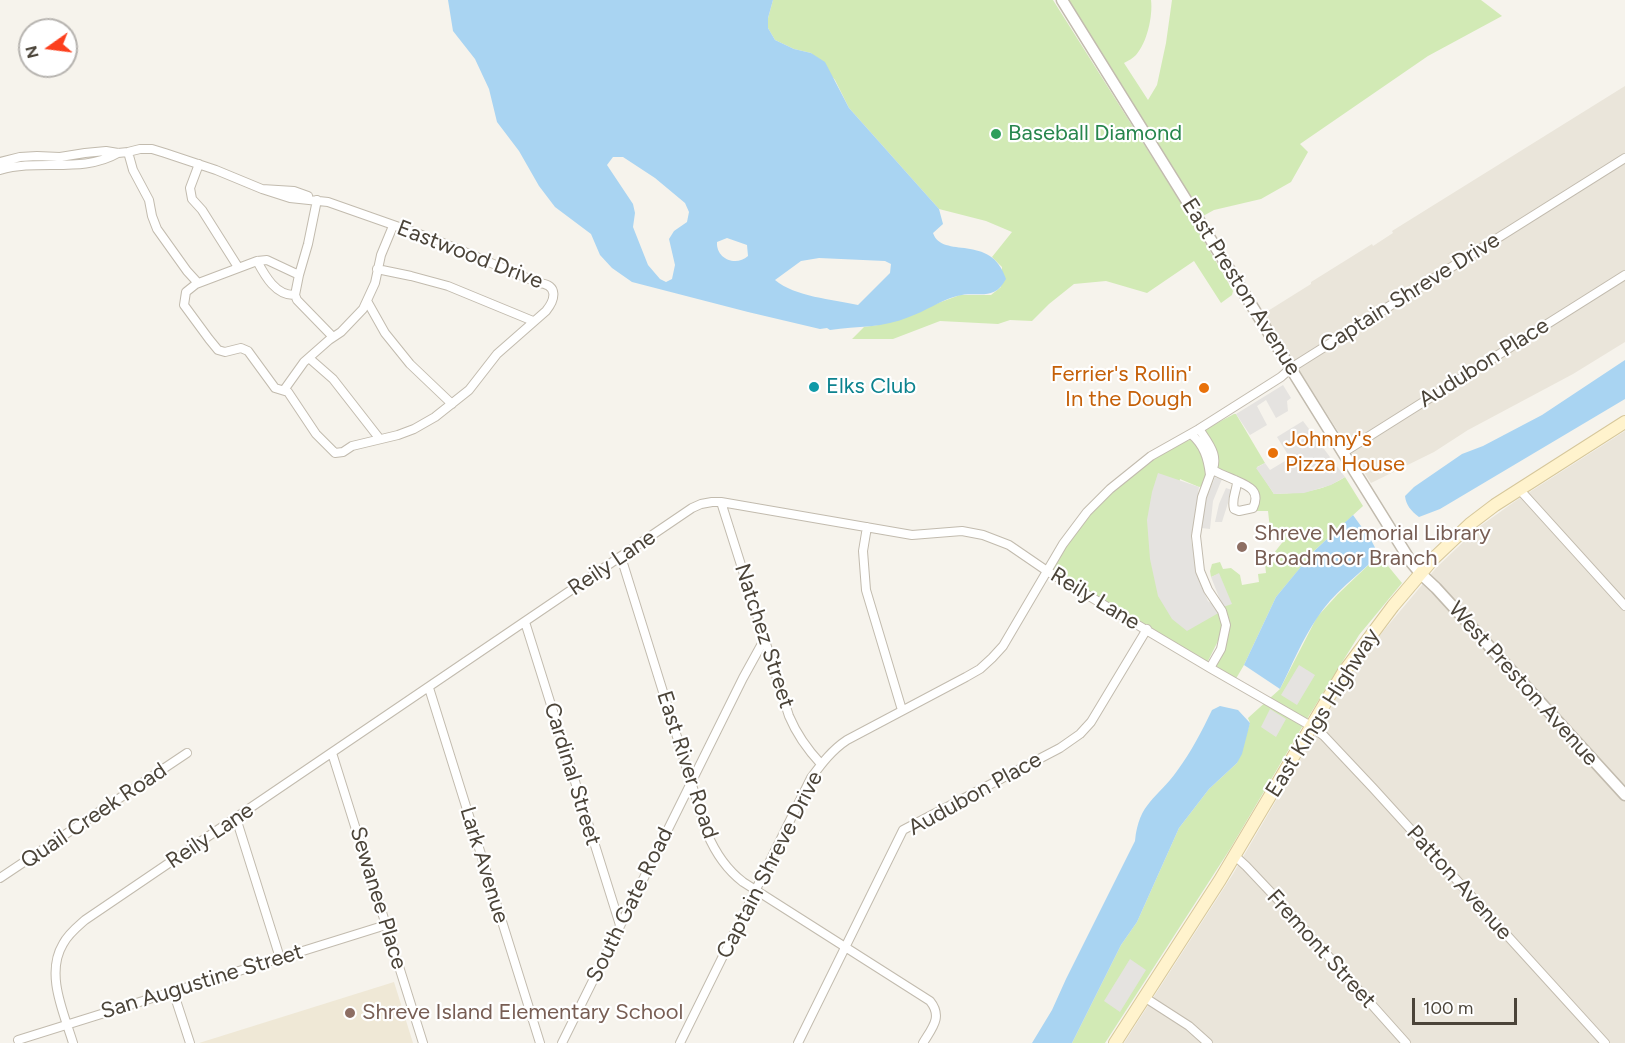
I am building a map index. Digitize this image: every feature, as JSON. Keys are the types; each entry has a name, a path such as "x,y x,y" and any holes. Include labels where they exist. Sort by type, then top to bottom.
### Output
{"main road":[{"name":"East Kings Highway","path":"1115,1043 1234,856 1343,673 1364,643 1420,574 1446,545 1470,524 1519,489 1625,422"}],"street":[{"name":"East Preston Avenue","path":"1062,0 1420,574"},
{"name":"Eastwood Drive","path":"0,162 20,157 66,157 80,153 106,151 118,153 152,149 199,164 262,189 294,191 436,240 539,283 550,285 554,294 550,306 496,354 470,390 435,417 398,435 379,438 352,446 341,453 335,453 315,434 288,392 275,388 248,351 238,348 221,351 209,339 184,305 186,292 198,283"},
{"path":"128,152 133,170 149,200 157,229 198,283 238,267 267,260 298,275"},
{"name":"Eastwood Drive","path":"0,170 25,165 80,165 106,160 118,153"},
{"name":"Captain Shreve Drive","path":"680,1043 811,778 821,764 847,740 966,677 980,669 992,658 1010,635 1073,531 1087,512 1108,491 1151,456 1199,429 1281,377 1291,368 1625,158"},
{"path":"199,164 190,188 192,199 202,210 238,267"},
{"path":"317,200 308,244 298,275 296,295 297,300 333,337"},
{"path":"284,390 309,358 341,332 357,316 367,301 375,283 386,239 393,226"},
{"path":"257,261 280,292 296,295"},
{"path":"377,269 448,286 533,321"},
{"name":"Audubon Place","path":"1344,452 1625,275"},
{"path":"367,301 385,333 410,364 452,404"},
{"path":"309,358 333,380 379,438"},
{"path":"1199,429 1212,450 1215,465 1202,497 1196,536 1200,571 1208,590 1222,611 1226,625 1221,649 1208,667"},
{"path":"1191,434 1201,444 1211,473"},
{"path":"1211,473 1237,481"},
{"path":"1519,489 1625,606"},
{"name":"Reily Lane","path":"73,1043 56,986 55,973 60,950 69,935 94,914 701,504 722,502 912,535 962,531 983,535 1008,545 1047,571 1311,726"},
{"name":"Natchez Street","path":"722,502 764,640 794,728 821,764"},
{"path":"867,527 863,551 866,590 902,710"},
{"name":"East River Road","path":"621,557 706,832 714,848 734,875 755,890 930,1001 934,1006 936,1020 923,1043"},
{"name":"West Preston Avenue","path":"1420,574 1444,597 1625,795"},
{"name":"Cardinal Street","path":"525,622 620,925"},
{"name":"Audubon Place","path":"798,1043 903,830 1060,747 1080,734 1103,704 1147,629"},
{"name":"South Gate Road","path":"562,1043 764,640"},
{"name":"Lark Avenue","path":"429,688 540,1043"},
{"name":"Patton Avenue","path":"1311,726 1324,736 1373,788 1605,1043"},
{"name":"Quail Creek Road","path":"0,878 187,753"},
{"name":"Sewanee Place","path":"332,753 423,1043"},
{"path":"236,818 280,958"},
{"name":"Fremont Street","path":"1234,856 1273,894 1406,1043"},
{"name":"San Augustine Street","path":"18,1040 386,925"},
{"path":"173,991 190,1043"},
{"path":"1144,997 1190,1026 1208,1043"}],"shaded area":[{"path":"1625,86 1625,342 1573,374 1468,430 1434,452 1371,483 1263,314"},
{"path":"1283,385 1291,398 1287,401 1288,411 1276,418 1266,400 1257,406 1267,425 1250,435 1236,414"},
{"path":"1303,421 1345,477 1331,485 1304,493 1274,494 1256,468 1265,463 1270,470 1290,458 1277,437"},
{"path":"1625,431 1625,1043 1124,1043 1233,874 1338,695 1375,641 1437,567 1479,527"},
{"path":"1158,473 1199,487 1191,539 1195,562 1200,583 1208,601 1222,611 1187,631 1172,619 1158,596 1150,559 1147,520"},
{"path":"1215,477 1222,479 1213,501 1210,529 1201,528 1206,499"},
{"path":"1226,488 1232,490 1222,522 1215,522 1219,504"},
{"path":"1219,573 1232,604 1223,607 1211,577"},
{"path":"1299,665 1315,675 1297,705 1281,695"},
{"path":"1270,709 1286,719 1276,737 1261,727"},
{"path":"1130,959 1146,970 1120,1012 1104,1001"},
{"name":"Shreve Island Elementary School","path":"394,982 413,1043 199,1043"}],"green space":[{"path":"773,0 1053,0 1193,222 1233,291 1232,295 1221,303 1194,261 1147,293 1106,281 1074,284 1032,321 1010,320 998,324 940,321 893,339 852,339 864,327 878,325 960,295 991,295 1001,287 1002,267 992,257 1012,232 986,221 939,209 849,108 835,80 811,53 794,49 775,40 768,28"},
{"path":"1069,0 1151,0 1150,21 1143,44 1136,55 1124,63 1148,100 1157,85 1172,0 1481,0 1502,16 1428,56 1300,144 1308,152 1291,182 1261,199 1214,210 1203,216"},
{"path":"1234,414 1265,463 1257,467 1274,494 1311,491 1328,486 1345,477 1363,506 1315,550 1276,597 1234,682 1210,668 1223,636 1219,639 1206,665 1047,571 1087,512 1169,445 1194,439 1208,461 1206,485 1199,487 1180,479 1158,596 1223,607 1219,574 1211,577 1210,571 1212,564 1220,562 1223,569 1231,568 1240,575 1242,585 1259,582 1258,574 1266,573 1265,564 1275,562 1274,553 1285,539 1270,529 1268,511 1255,511 1253,490 1213,470 1202,434 1206,429"},
{"path":"1379,555 1402,583 1359,635 1230,849 1105,1043 1072,1043 1121,945 1137,922 1179,828 1209,789 1237,763 1250,723 1248,718 1280,689 1317,617"}],"water":[{"path":"448,0 773,0 768,28 775,40 794,49 811,53 825,62 849,108 939,209 943,224 933,233 938,241 990,256 999,265 1006,279 996,291 957,296 900,321 830,330 748,312 632,282 612,268 600,255 591,234 555,207 539,186 519,151 497,122 489,89 475,59 453,31","holes":["613,157 623,157 655,178 685,203 689,212 687,222 674,231 669,239 675,265 672,279 666,282 660,279 648,265 633,227 635,213 633,204 607,165","727,238 747,245 748,256 738,261 723,257 717,242","819,258 885,261 891,264 890,273 858,305 803,294 775,280 801,261"]},
{"path":"1625,360 1625,399 1440,509 1419,517 1409,508 1405,496 1414,487 1462,454 1483,446 1542,415"},
{"path":"1353,515 1379,555 1323,609 1280,689 1244,665 1276,597 1313,552"},
{"path":"1220,706 1238,710 1250,723 1242,754 1237,763 1209,789 1179,828 1137,922 1121,945 1072,1043 1032,1043 1052,1010 1135,841 1140,818 1145,809 1182,764 1212,710"}],"place":[{"name":"Baseball Diamond","path":"996,134"},
{"name":"Elks Club","path":"814,387"},
{"name":"Ferrier's Rollin' In the Dough","path":"1204,388"},
{"name":"Johnny's Pizza House","path":"1273,453"},
{"name":"Shreve Memorial Library Broadmoor Branch","path":"1242,547"},
{"name":"Shreve Island Elementary School","path":"350,1013"}]}
